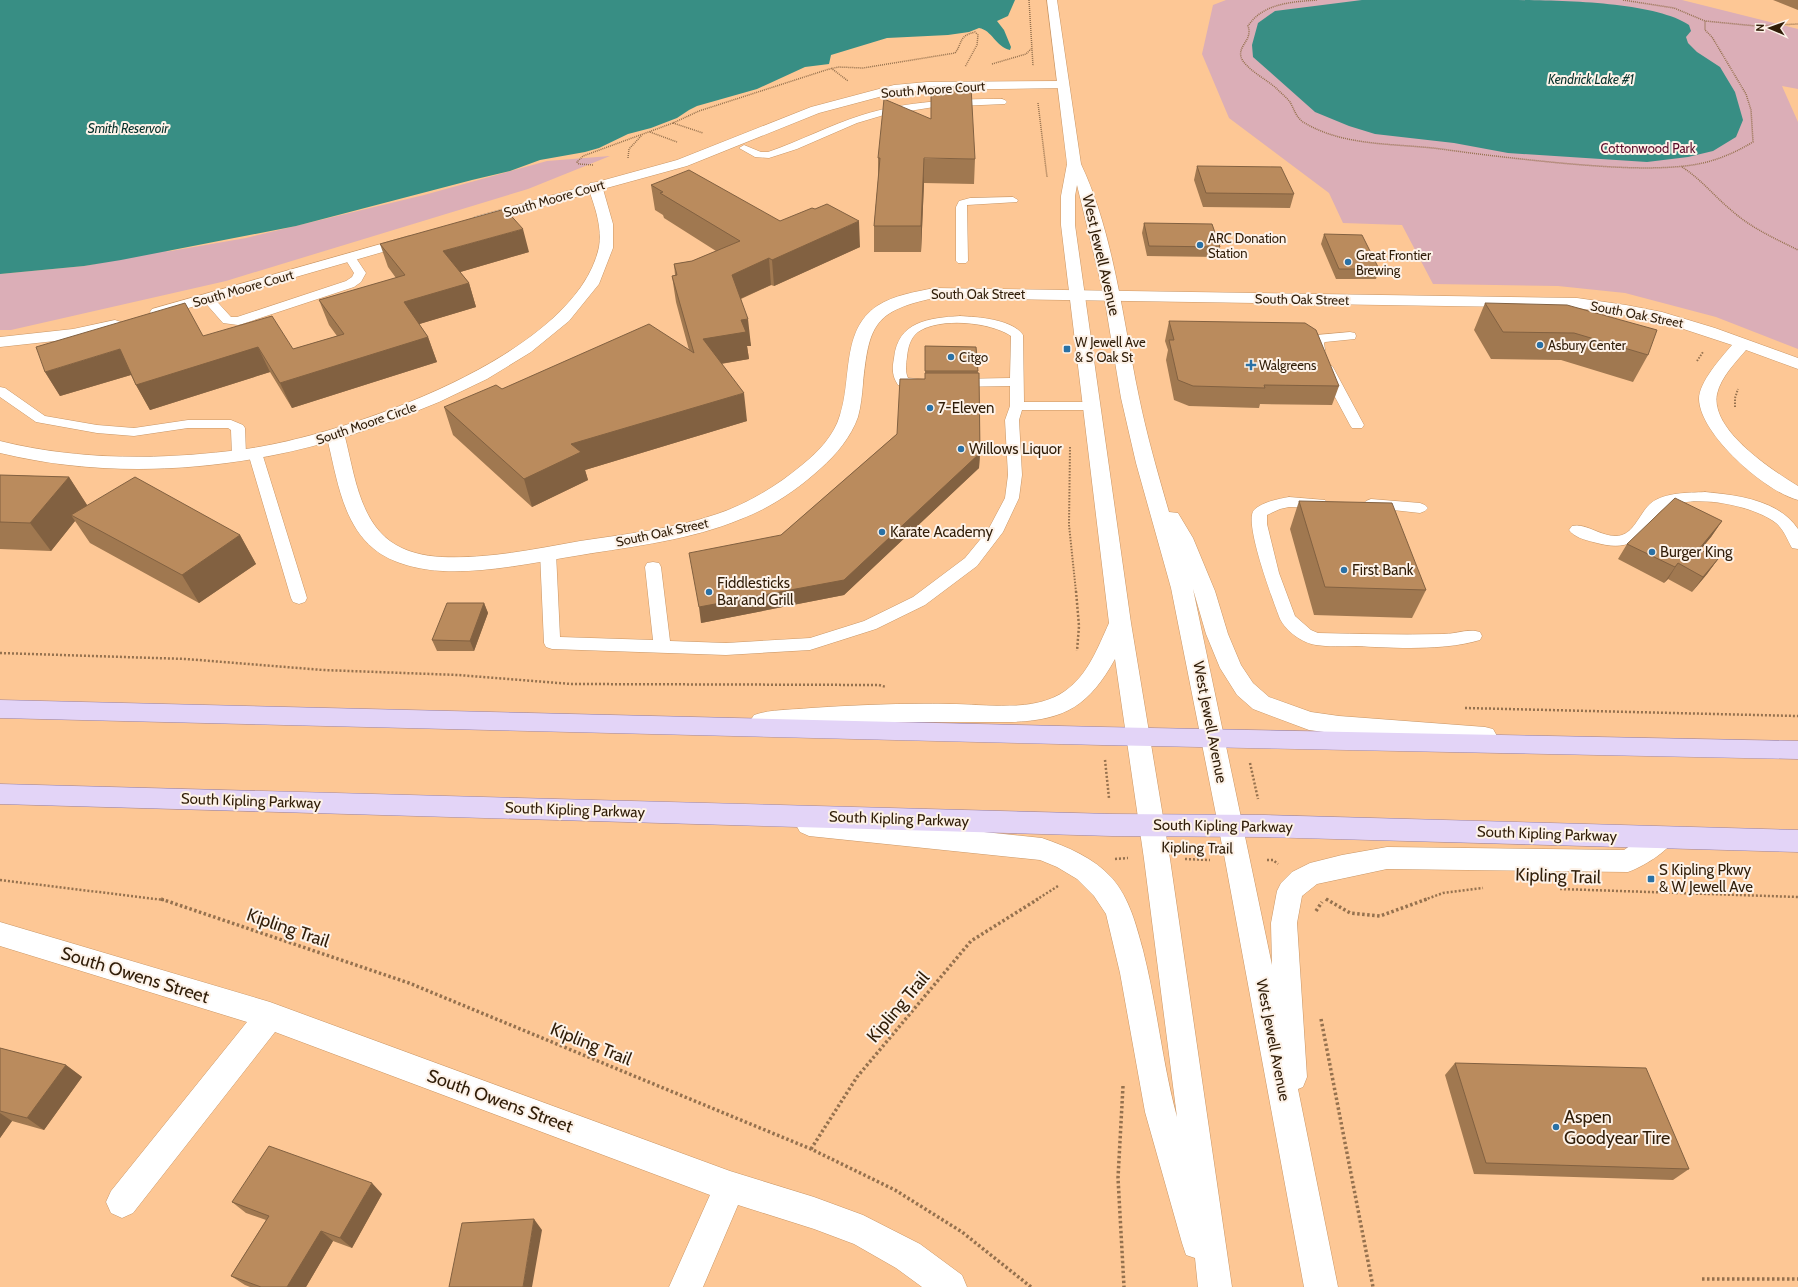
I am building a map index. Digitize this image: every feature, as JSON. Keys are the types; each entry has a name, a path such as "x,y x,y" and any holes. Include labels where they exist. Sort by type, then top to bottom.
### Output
{"main road":[{"path":"0,709 1139,737 1798,750"},
{"name":"South Kipling Parkway","path":"0,794 1112,825 1265,826 1798,841"}],"street":[{"name":"West Jewell Avenue","path":"1052,0 1062,85 1074,164 1089,203 1112,296 1130,398 1145,463 1154,489 1182,588 1238,860 1321,1287"},
{"name":"South Moore Court","path":"465,224 594,186 687,161 796,117 844,101 879,92 902,88 965,85 1062,85"},
{"name":"West Jewell Avenue","path":"1074,164 1069,185 1068,207 1078,295 1082,406 1139,737 1215,1287"},
{"name":"South Moore Circle","path":"0,447 36,455 102,461 177,461 247,454 302,444 335,435 422,404 471,380 521,351 557,323 574,307 600,267 606,247 607,234 605,218 594,186"},
{"name":"South Moore Court","path":"0,342 59,337 94,330 419,237"},
{"name":"South Oak Street","path":"335,435 356,510 366,529 380,544 395,553 417,560 442,564 496,561 672,533 703,525 750,507 791,484 824,456 844,429 850,415 858,349 867,325 874,315 885,307 900,300 934,293 1577,303 1624,309 1655,315 1692,325 1798,364"},
{"path":"1742,344 1719,372 1713,384 1708,399 1712,415 1732,446 1748,461 1798,494"},
{"path":"1154,489 1183,538 1204,591 1217,634 1231,668 1245,689 1261,703 1309,721 1339,725 1612,746"},
{"path":"696,726 896,713 1007,714 1040,710 1063,703 1077,694 1087,684 1101,664 1120,623"},
{"path":"702,814 1042,849 1067,858 1087,870 1099,881 1118,910 1136,974 1151,1069 1166,1132 1210,1287"},
{"path":"1296,1156 1284,923 1290,892 1301,880 1310,874 1336,867 1387,858 1628,861 1662,838"},
{"name":"South Owens Street","path":"0,934 270,1016 730,1187 814,1213 863,1231 908,1256 950,1287"},
{"path":"122,1202 270,1016"},
{"path":"686,1287 730,1187"}],"lane":[{"path":"902,88 916,106"},
{"path":"744,148 759,155 769,155 865,118 916,106 944,103 1002,102"},
{"path":"962,261 961,207 963,203 970,201 1014,200"},
{"path":"207,298 227,320 238,320 251,317 350,284 357,279 360,273 350,257"},
{"path":"548,553 552,643 726,649 810,644 870,625 919,601 970,562 995,532 1012,498 1015,475 1012,420 1017,406 1017,382 1017,335 1005,326 964,320 949,320 926,324 915,328 906,337 903,346 899,374 904,382 1017,382"},
{"path":"1319,350 1317,342 1322,338 1350,336"},
{"path":"1326,367 1356,425"},
{"path":"0,391 41,419 97,429 134,432 188,424 231,424 238,428 298,598"},
{"path":"1017,406 1082,406"},
{"path":"1577,530 1593,538 1619,541 1629,538 1659,504 1672,500 1710,497 1734,500 1756,507 1780,518 1794,532 1796,549"},
{"path":"1336,503 1288,502 1271,506 1260,513 1259,524 1271,573 1288,620 1305,634 1316,639 1449,640 1474,636"},
{"path":"1360,504 1420,508"},
{"path":"653,567 662,647"}],"path":[{"path":"1029,0 1034,72"},
{"path":"1317,0 1280,5 1260,12 1251,18 1248,26 1251,31 1249,39 1243,46 1241,55 1251,69 1277,89 1289,101 1292,110 1301,120 1320,130 1340,137 1363,141 1498,158 1611,167 1682,166 1702,164 1721,159 1753,142 1751,110 1746,94 1712,37 1705,30 1705,21"},
{"path":"1623,0 1674,8 1705,21 1756,26 1798,24"},
{"path":"599,166 579,164 577,162 578,159 587,154 673,123 699,111 826,70 845,67 863,68 955,53 960,41 968,34 975,32 978,34 977,45 964,69"},
{"path":"990,65 1026,54 1032,49"},
{"path":"1682,166 1696,175 1724,204 1744,221 1798,250"},
{"path":"1736,411 1735,398 1739,385"},
{"path":"1077,652 1079,639 1078,613 1069,523 1082,406"},
{"path":"0,653 186,659 323,670 458,675 571,684 879,686 893,688"},
{"path":"1458,708 1472,707 1798,716"},
{"path":"1102,736 1112,825"},
{"path":"1244,739 1265,826"},
{"name":"Kipling Trail","path":"1116,858 1238,860"},
{"name":"Kipling Trail","path":"0,880 159,898 409,983 811,1149 857,1077 971,941 1051,889 1065,883"},
{"path":"1313,916 1325,898 1350,913 1380,916 1443,892 1486,887"},
{"name":"Kipling Trail","path":"1555,889 1798,897"},
{"path":"1320,1017 1373,1287"},
{"path":"1123,1079 1118,1178 1124,1287"},
{"path":"811,1149 895,1190 962,1232 1031,1287"},
{"path":"1702,1279 1798,1279"}],"green space":[{"name":"Cottonwood Park","path":"1226,0 1682,0 1798,29 1798,89 1782,86 1798,122 1798,349 1716,317 1625,293 1558,286 1433,284 1402,225 1343,223 1329,193 1229,118 1202,54 1213,5"},
{"path":"610,156 528,189 226,281 11,330 0,330 0,274 84,266 174,249 165,252 246,238 424,195 547,161"}],"water":[{"name":"Smith Reservoir","path":"0,0 1015,0 1008,16 997,21 1004,30 1011,47 1010,50 1001,46 987,32 979,28 969,32 948,35 887,38 831,55 829,64 805,67 757,89 697,106 677,118 651,128 628,134 599,148 585,152 540,160 510,171 296,226 84,266 0,274"},
{"name":"Kendrick Lake #1","path":"1362,0 1568,1 1624,6 1672,17 1689,25 1691,31 1686,37 1688,43 1697,52 1720,67 1735,92 1743,120 1736,137 1713,151 1688,157 1647,162 1508,153 1454,143 1375,134 1349,126 1315,112 1253,57 1252,45 1258,23 1275,11"}],"building":[{"path":"931,87 971,87 975,159 924,158 921,226 874,226 880,158 878,158 884,99 931,119"},
{"path":"1197,166 1281,167 1294,194 1206,193"},
{"path":"689,170 780,221 812,208 815,209 827,204 859,221 772,260 769,258 732,275 748,319 741,320 746,332 703,339 744,393 571,444 581,452 524,479 444,407 496,385 502,389 649,324 694,353 672,276 677,275 674,264 692,261 740,241 660,193 663,192 651,185"},
{"path":"505,209 523,229 443,251 469,283 404,302 428,337 280,383 258,347 136,385 120,349 45,372 36,347 185,303 203,336 272,316 293,349 344,334 319,300 405,275 380,244"},
{"path":"1144,223 1212,224 1220,247 1149,246"},
{"path":"1324,234 1362,235 1379,269 1339,269"},
{"path":"1485,303 1567,305 1657,330 1648,355 1574,333 1503,332"},
{"name":"Walgreens","path":"1169,321 1305,323 1316,330 1339,386 1264,385 1265,388 1193,386 1178,380 1169,340 1174,340"},
{"path":"925,346 976,347 978,371 925,371"},
{"path":"925,373 979,373 980,453 844,580 699,607 689,553 781,535 897,434 900,379 925,379"},
{"path":"0,475 69,477 30,523 0,522"},
{"path":"135,477 240,535 182,575 71,515"},
{"path":"1675,498 1722,521 1699,549 1718,559 1703,577 1678,563 1675,567 1627,544"},
{"path":"1299,501 1392,503 1426,590 1325,587"},
{"path":"447,603 484,603 470,641 432,640"},
{"path":"0,1048 66,1065 27,1118 0,1111"},
{"name":"Aspen Goodyear Tire","path":"1455,1063 1646,1068 1689,1169 1486,1163"},
{"path":"269,1146 372,1183 340,1238 321,1231 287,1287 261,1287 231,1276 269,1216 232,1202"},
{"path":"534,1219 523,1287 449,1287 462,1223"}],"place":[{"name":"ARC Donation Station","path":"1200,245"},
{"name":"Great Frontier Brewing","path":"1348,262"},
{"name":"Asbury Center","path":"1540,345"},
{"name":"W Jewell Ave & S Oak St","path":"1067,349"},
{"name":"Citgo","path":"951,357"},
{"name":"Walgreens","path":"1251,365"},
{"name":"7-Eleven","path":"930,408"},
{"name":"Willows Liquor","path":"961,449"},
{"name":"Karate Academy","path":"882,532"},
{"name":"Burger King","path":"1652,552"},
{"name":"First Bank","path":"1344,570"},
{"name":"Fiddlesticks Bar and Grill","path":"709,592"},
{"name":"S Kipling Pkwy & W Jewell Ave","path":"1651,879"},
{"name":"Aspen Goodyear Tire","path":"1556,1127"}]}
